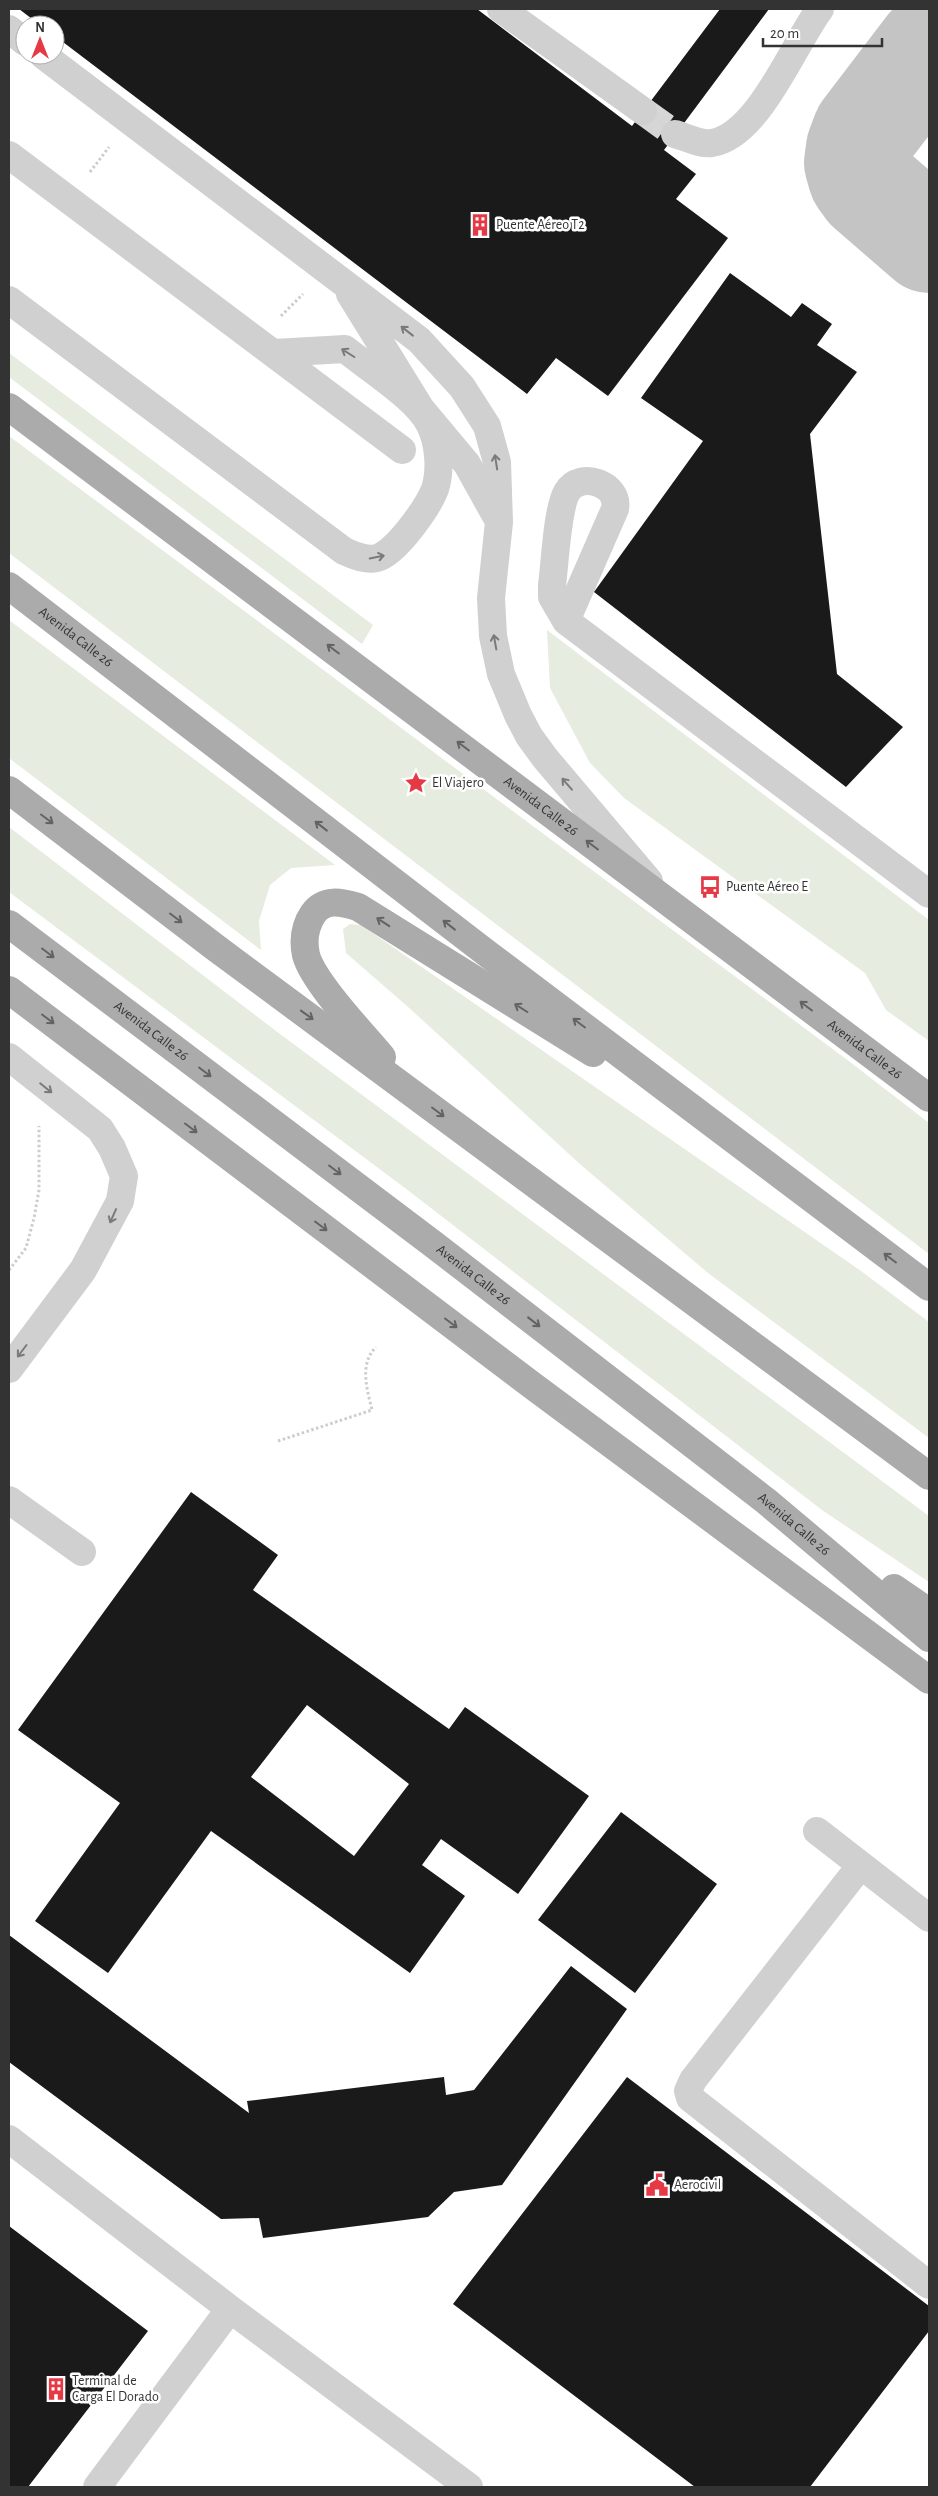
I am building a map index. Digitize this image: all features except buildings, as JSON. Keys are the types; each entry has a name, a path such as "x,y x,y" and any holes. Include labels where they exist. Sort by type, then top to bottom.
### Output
{"main road":[{"name":"Avenida Calle 26","path":"9,407 929,1098"},
{"name":"Avenida Calle 26","path":"9,586 489,955 929,1287"},
{"path":"9,790 216,948 929,1476"},
{"path":"409,1090 333,999 306,956 304,938 308,923 314,912 325,903 341,902 358,907 741,1144"},
{"name":"Avenida Calle 26","path":"9,924 433,1244 766,1501 929,1638"},
{"path":"9,990 534,1386 929,1680"},
{"path":"766,1501 929,1612"}],"lane":[{"path":"501,9 643,111"},
{"path":"675,134 710,144 734,136 756,111 820,9"},
{"path":"56,65 419,340 462,387 487,426 497,462 499,522 492,598 493,636 501,674 518,716 529,736 545,758 666,902"},
{"path":"9,155 402,450"},
{"path":"9,300 333,543 356,556 375,558 385,555 394,549 414,523 434,490 438,461 430,426 333,274"},
{"path":"265,347 344,349 421,410 467,464 499,522"},
{"path":"566,621 929,894"},
{"path":"9,1057 100,1129 112,1148 124,1176 120,1201 84,1270 9,1369"},
{"path":"9,1500 82,1552"},
{"path":"818,1832 929,1918"},
{"path":"861,1866 693,2080 688,2091 690,2098 929,2285"},
{"path":"9,2140 230,2309 469,2487"},
{"path":"97,2487 230,2309"}],"path":[{"path":"69,200 129,120"},
{"path":"265,347 269,326 333,274"},
{"path":"9,1270 26,1248 34,1218 39,1190 38,1122"},
{"path":"278,1441 372,1410 366,1370 370,1353 376,1347"}],"shaded area":[{"path":"9,353 373,625 362,644 9,377"},
{"path":"9,436 850,1062 929,1123 929,1254 9,553"},
{"path":"9,620 335,865 291,868 270,885 259,921 261,950 9,758"},
{"path":"547,630 929,920 929,1041 886,1010 865,973 624,798 590,763 550,688"},
{"path":"9,827 276,1031 929,1516 929,1582 822,1510 405,1188 9,892"},
{"path":"350,924 361,925 861,1271 929,1322 929,1438 708,1273 581,1165 407,1006 346,953 343,929"}],"taxiway":[{"path":"929,48 865,132 859,148 857,163 861,177 869,188 929,240"}],"tunnel":[{"path":"643,111 675,134"}],"place":[{"name":"Puente Aéreo T2","path":"480,225"},
{"name":"El Viajero","path":"416,783"},
{"name":"Puente Aéreo E","path":"710,887"},
{"name":"Aerocivil","path":"657,2185"},
{"name":"Terminal de Carga El Dorado","path":"56,2389"}]}
